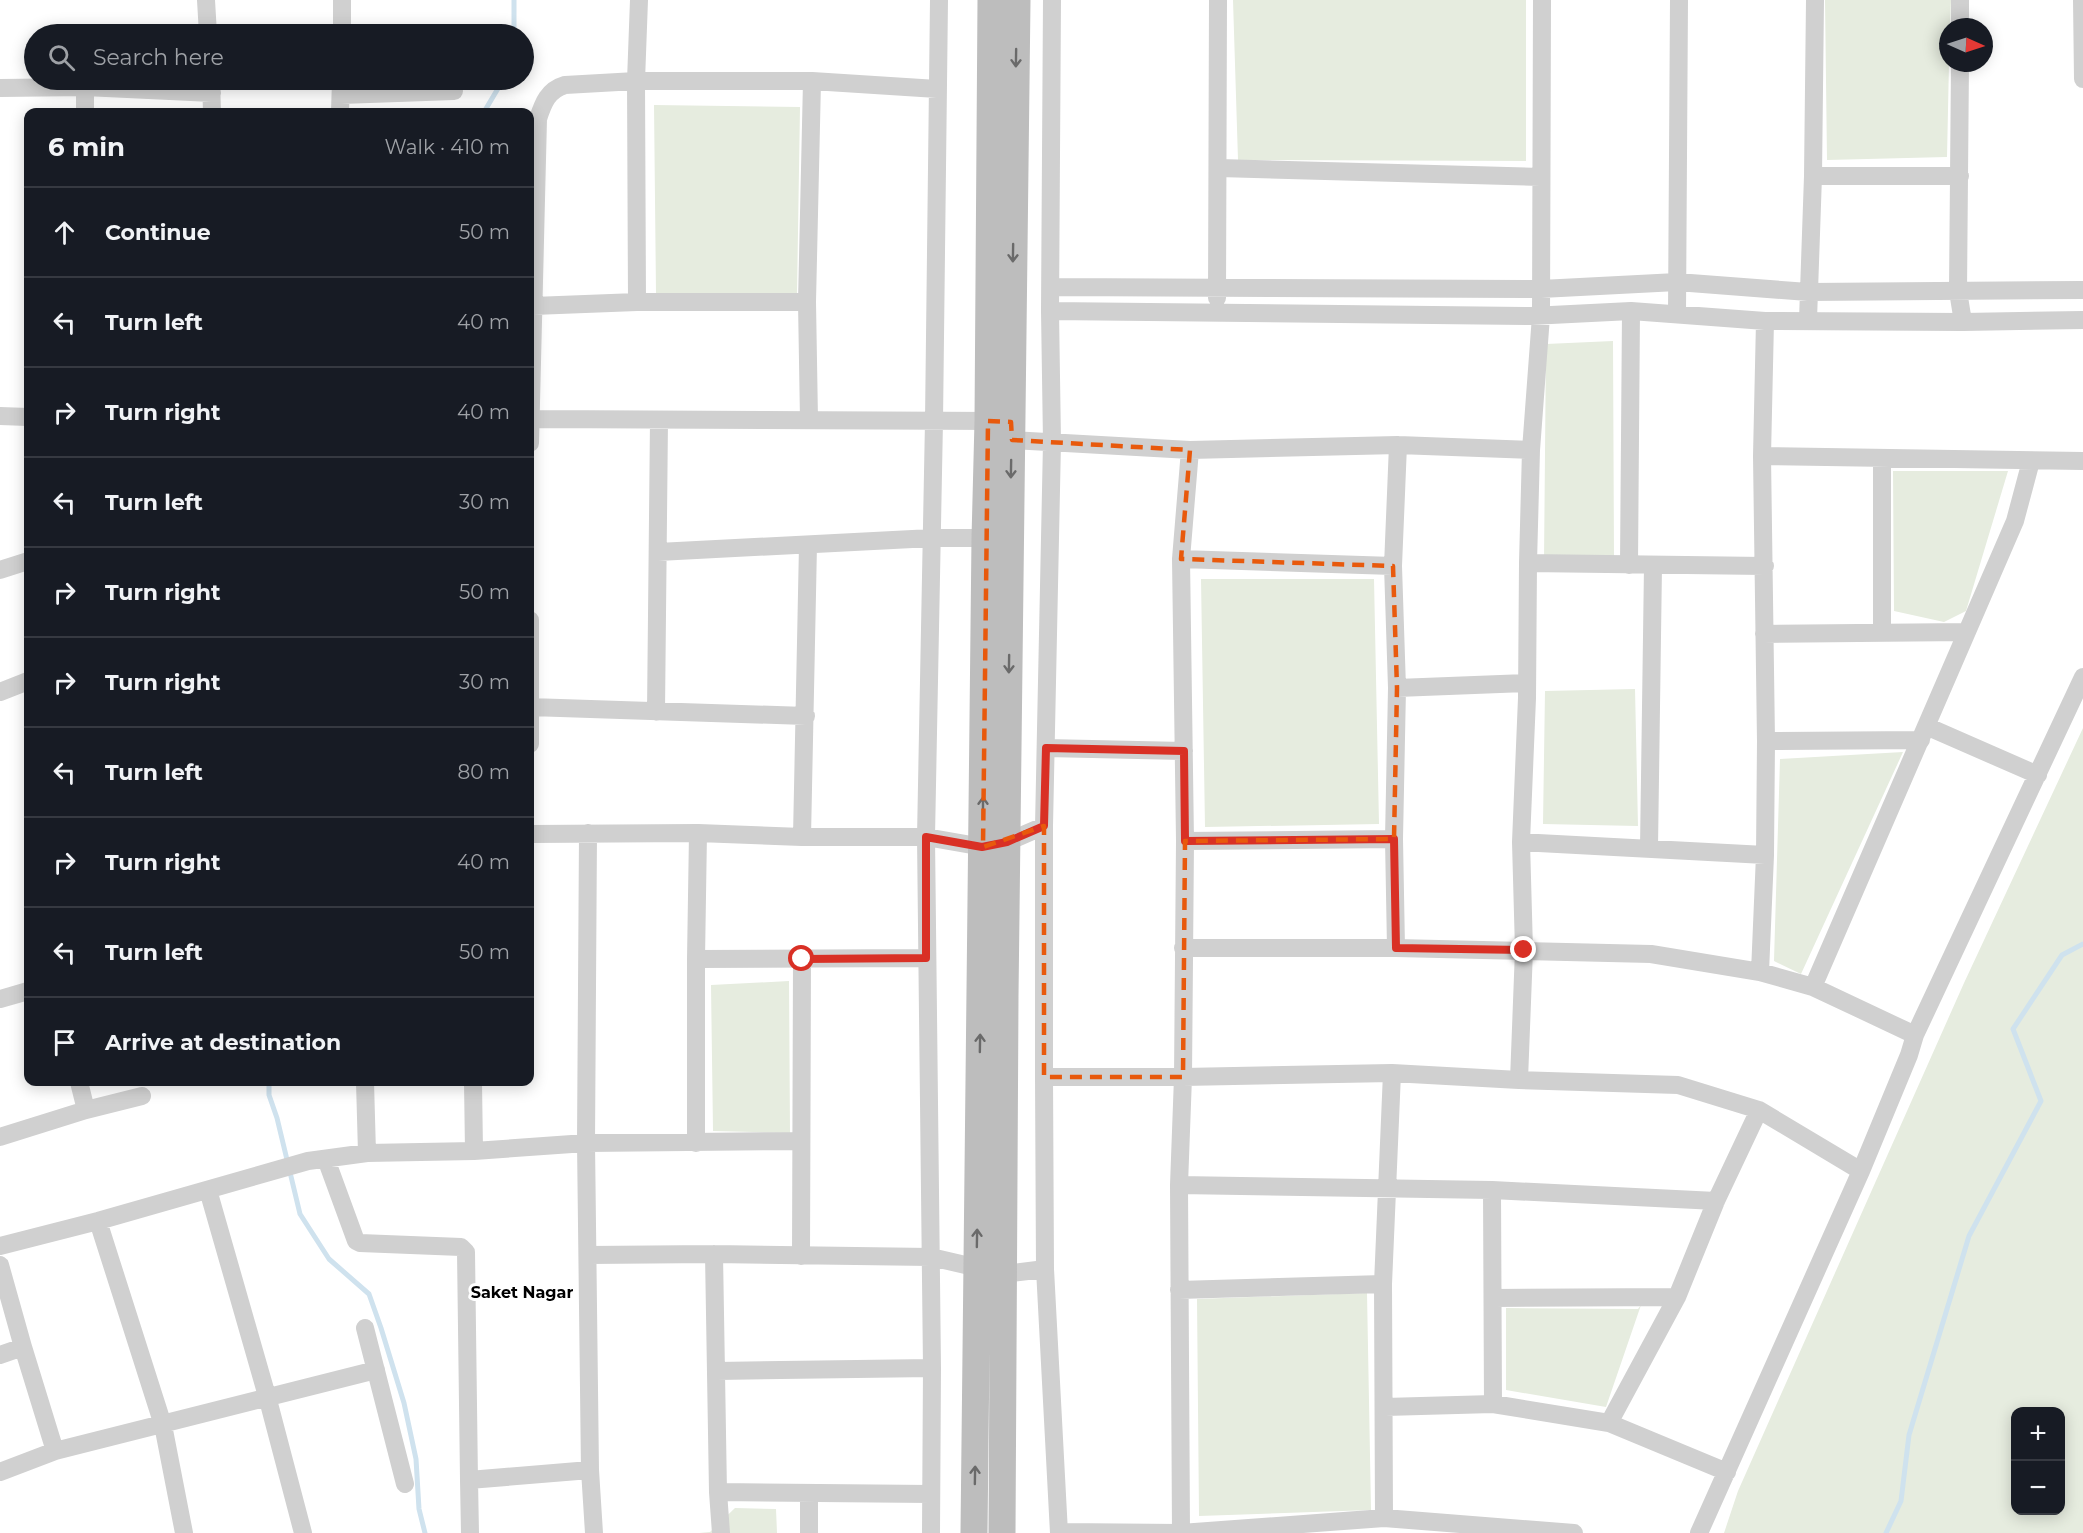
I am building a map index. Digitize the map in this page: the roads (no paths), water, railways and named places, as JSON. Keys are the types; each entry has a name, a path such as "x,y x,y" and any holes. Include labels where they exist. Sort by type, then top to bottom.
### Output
{"main road":[{"path":"991,0 1004,428 985,538 995,844 1004,1274 1002,1533"},
{"path":"974,1533 977,1266 995,844 1004,428 1017,0"}],"street":[{"path":"206,0 207,24"},
{"path":"342,0 342,24"},
{"path":"638,303 636,81 639,0"},
{"path":"931,1533 932,1368 926,837 939,0"},
{"path":"1052,0 1050,311 1052,442 1044,826 1044,1077 1045,1269 1059,1533 1181,1533 1291,1528 1384,1518 1573,1533"},
{"path":"1216,312 1219,168 1218,0"},
{"path":"1519,1080 1524,950 1521,842 1527,682 1531,450 1541,316 1542,0"},
{"path":"1677,314 1679,0"},
{"path":"1808,320 1813,176 1815,0"},
{"path":"1960,0 1960,18"},
{"path":"2082,0 2083,79"},
{"path":"1960,72 1958,291 1963,322"},
{"path":"534,262 537,128 542,104 556,88 565,85 636,81 812,81 937,89"},
{"path":"809,420 807,302 812,81"},
{"path":"0,88 24,88"},
{"path":"85,90 85,108"},
{"path":"212,90 212,108"},
{"path":"341,96 454,91"},
{"path":"1219,168 1540,177"},
{"path":"1813,176 1960,176"},
{"path":"1051,287 1541,289 1677,282 1809,292 2083,290"},
{"path":"534,306 807,302"},
{"path":"1050,311 1541,316 1631,311 1765,321 2083,320"},
{"path":"1629,565 1631,311"},
{"path":"1760,972 1765,855 1766,741 1762,456 1765,321"},
{"path":"0,416 24,417"},
{"path":"534,419 934,421 1004,428 1052,442 1190,450 1398,445 1531,450"},
{"path":"656,712 659,420"},
{"path":"1396,948 1394,839 1397,688 1393,566 1398,445"},
{"path":"1181,1533 1179,1185 1183,1077 1185,841 1181,560 1190,450"},
{"path":"1762,456 2083,461"},
{"path":"1882,459 1882,632"},
{"path":"1813,987 2015,521 2031,461"},
{"path":"658,552 932,538 985,538"},
{"path":"802,837 808,545"},
{"path":"1181,560 1393,566"},
{"path":"0,570 24,562"},
{"path":"1528,563 1765,566"},
{"path":"1649,848 1653,566"},
{"path":"1764,634 1967,632"},
{"path":"1699,1533 1861,1172 1915,1035 2083,677"},
{"path":"1397,688 1527,682"},
{"path":"0,692 24,683"},
{"path":"534,707 806,716"},
{"path":"1766,741 1924,733 2038,775"},
{"path":"1046,748 1184,751"},
{"path":"534,834 698,833 802,837 926,837 995,844 1044,826"},
{"path":"588,833 586,1143 590,1470 594,1533"},
{"path":"696,1143 698,833"},
{"path":"1185,841 1394,839"},
{"path":"1521,842 1765,855"},
{"path":"1183,948 1396,948 1651,954 1760,972 1813,987 1915,1035"},
{"path":"696,959 926,958"},
{"path":"801,1256 802,959"},
{"path":"0,999 24,992"},
{"path":"1044,1077 1392,1073 1519,1080 1678,1084 1759,1110 1861,1172"},
{"path":"1384,1518 1383,1284 1392,1073"},
{"path":"80,1086 86,1110"},
{"path":"365,1086 367,1153"},
{"path":"473,1086 474,1151"},
{"path":"0,1137 86,1110 142,1096"},
{"path":"1609,1423 1677,1297 1716,1201 1759,1110"},
{"path":"0,1246 98,1221 308,1161 367,1153 474,1151 586,1143 800,1141"},
{"path":"326,1159 356,1241 461,1247 466,1252 470,1533"},
{"path":"1179,1185 1492,1190 1716,1201"},
{"path":"208,1190 267,1396 303,1533"},
{"path":"1492,1190 1493,1404"},
{"path":"98,1221 163,1425 184,1533"},
{"path":"714,1254 718,1492 721,1533"},
{"path":"588,1255 931,1257 1004,1274 1045,1269"},
{"path":"0,1265 55,1451"},
{"path":"1179,1290 1383,1284"},
{"path":"1493,1298 1677,1297"},
{"path":"365,1328 405,1484"},
{"path":"0,1355 23,1347"},
{"path":"717,1371 932,1368"},
{"path":"0,1472 55,1451 376,1370"},
{"path":"1385,1407 1493,1404 1609,1423 1726,1472"},
{"path":"469,1480 590,1470"},
{"path":"718,1492 931,1494"},
{"path":"809,1493 809,1533"}],"waterway":[{"path":"514,0 514,24"},
{"path":"486,108 497,90"},
{"path":"1886,1533 1901,1501 1909,1435 1969,1236 2041,1101 2013,1029 2062,955 2083,944"},
{"path":"269,1086 269,1095 277,1118 300,1214 329,1259 369,1294 381,1328 404,1403 416,1459 419,1509 425,1533"}],"district":[{"name":"Saket Nagar","path":"522,1292"}]}
